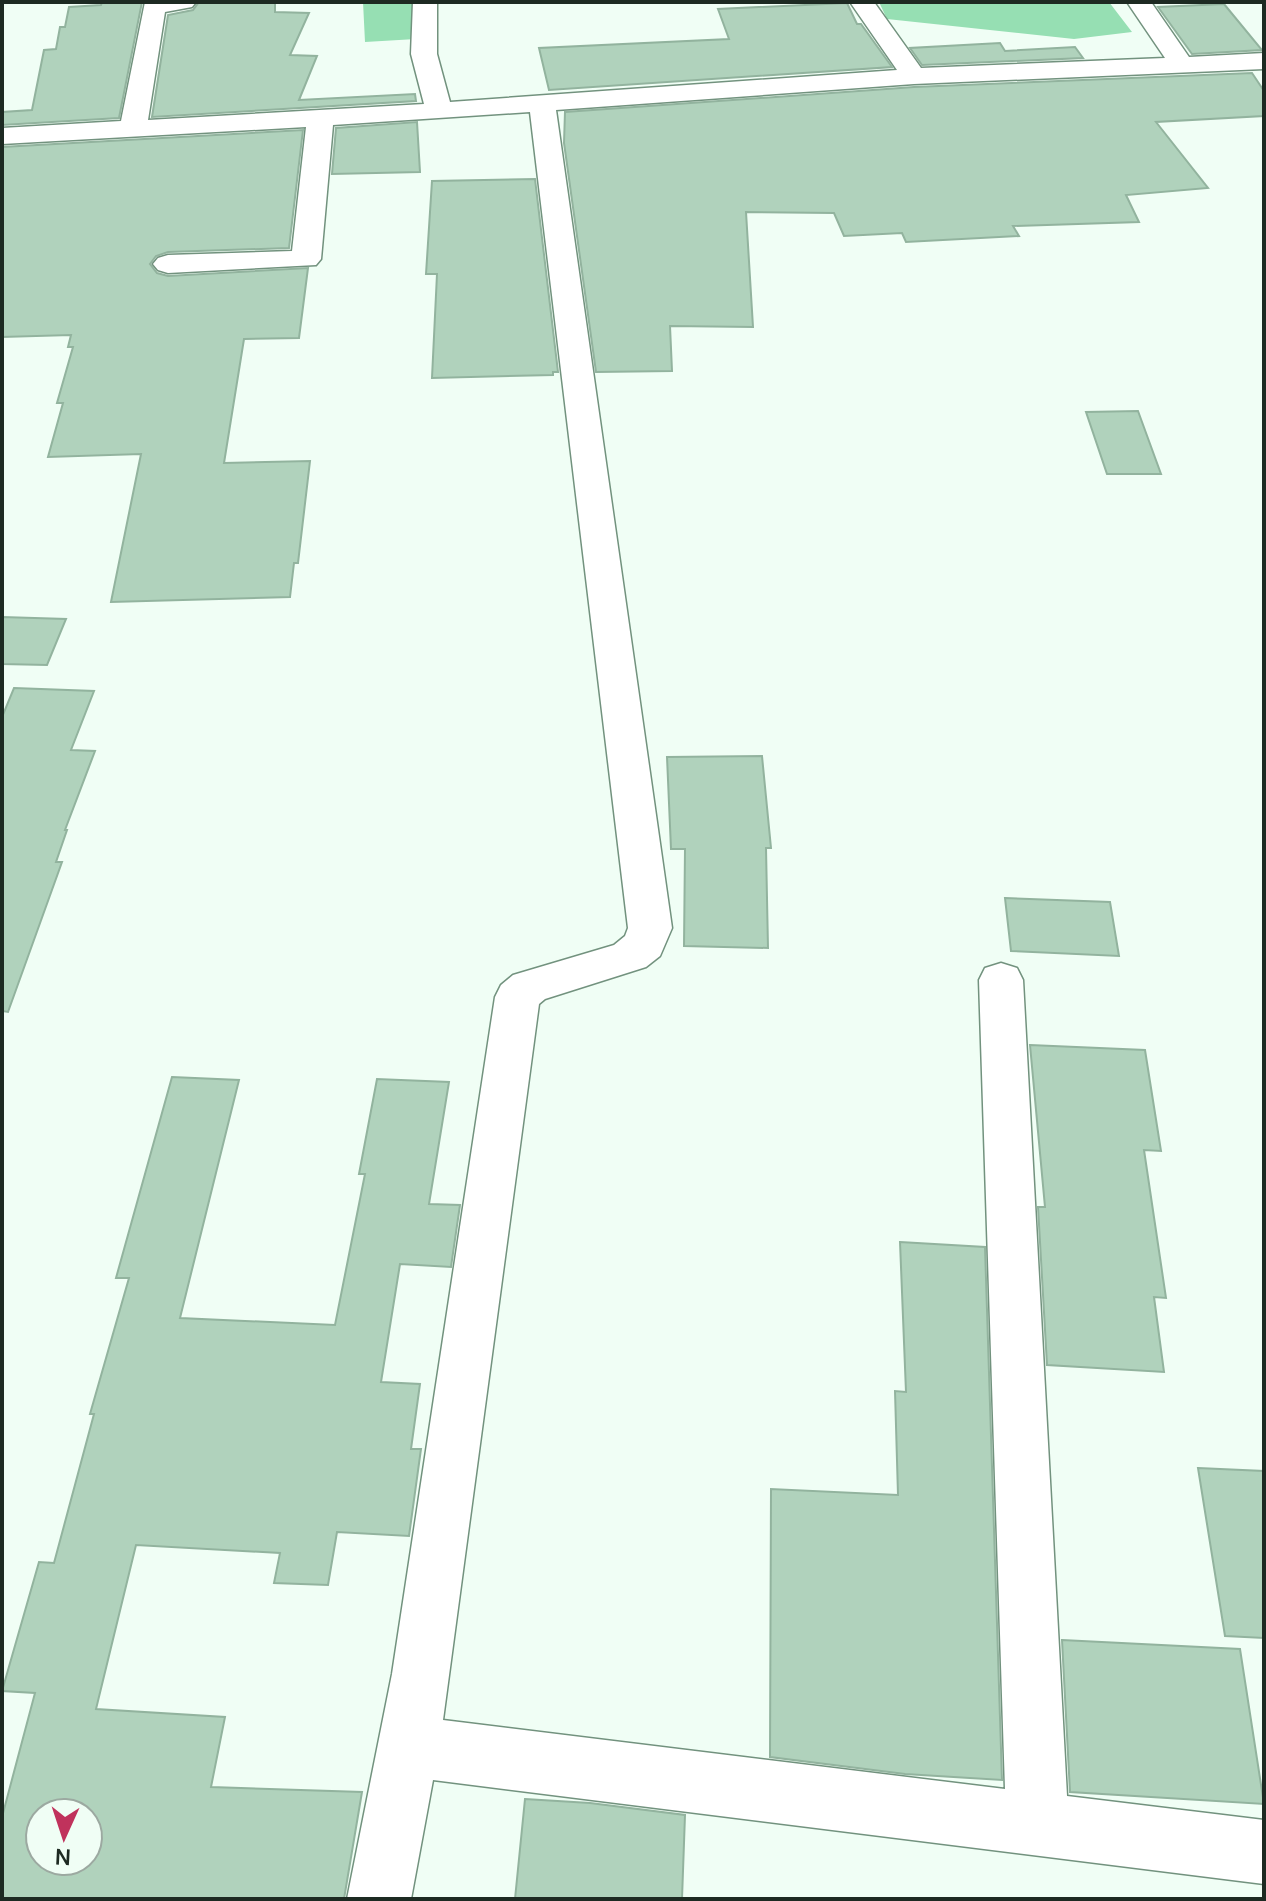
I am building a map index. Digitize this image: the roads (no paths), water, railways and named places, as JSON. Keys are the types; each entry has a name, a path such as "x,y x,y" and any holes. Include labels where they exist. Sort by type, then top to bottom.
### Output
{"street":[{"path":"133,129 154,6 184,2"},
{"path":"425,2 424,54 439,111"},
{"path":"862,2 914,76"},
{"path":"1139,2 1181,63"},
{"path":"2,136 439,111 914,76 1264,61"},
{"path":"381,1881 422,1674 517,997 529,987 630,956 644,945 650,928 542,103"},
{"path":"168,264 306,259 320,118"},
{"path":"1001,980 1037,1824"},
{"path":"408,1746 1264,1852"}]}
